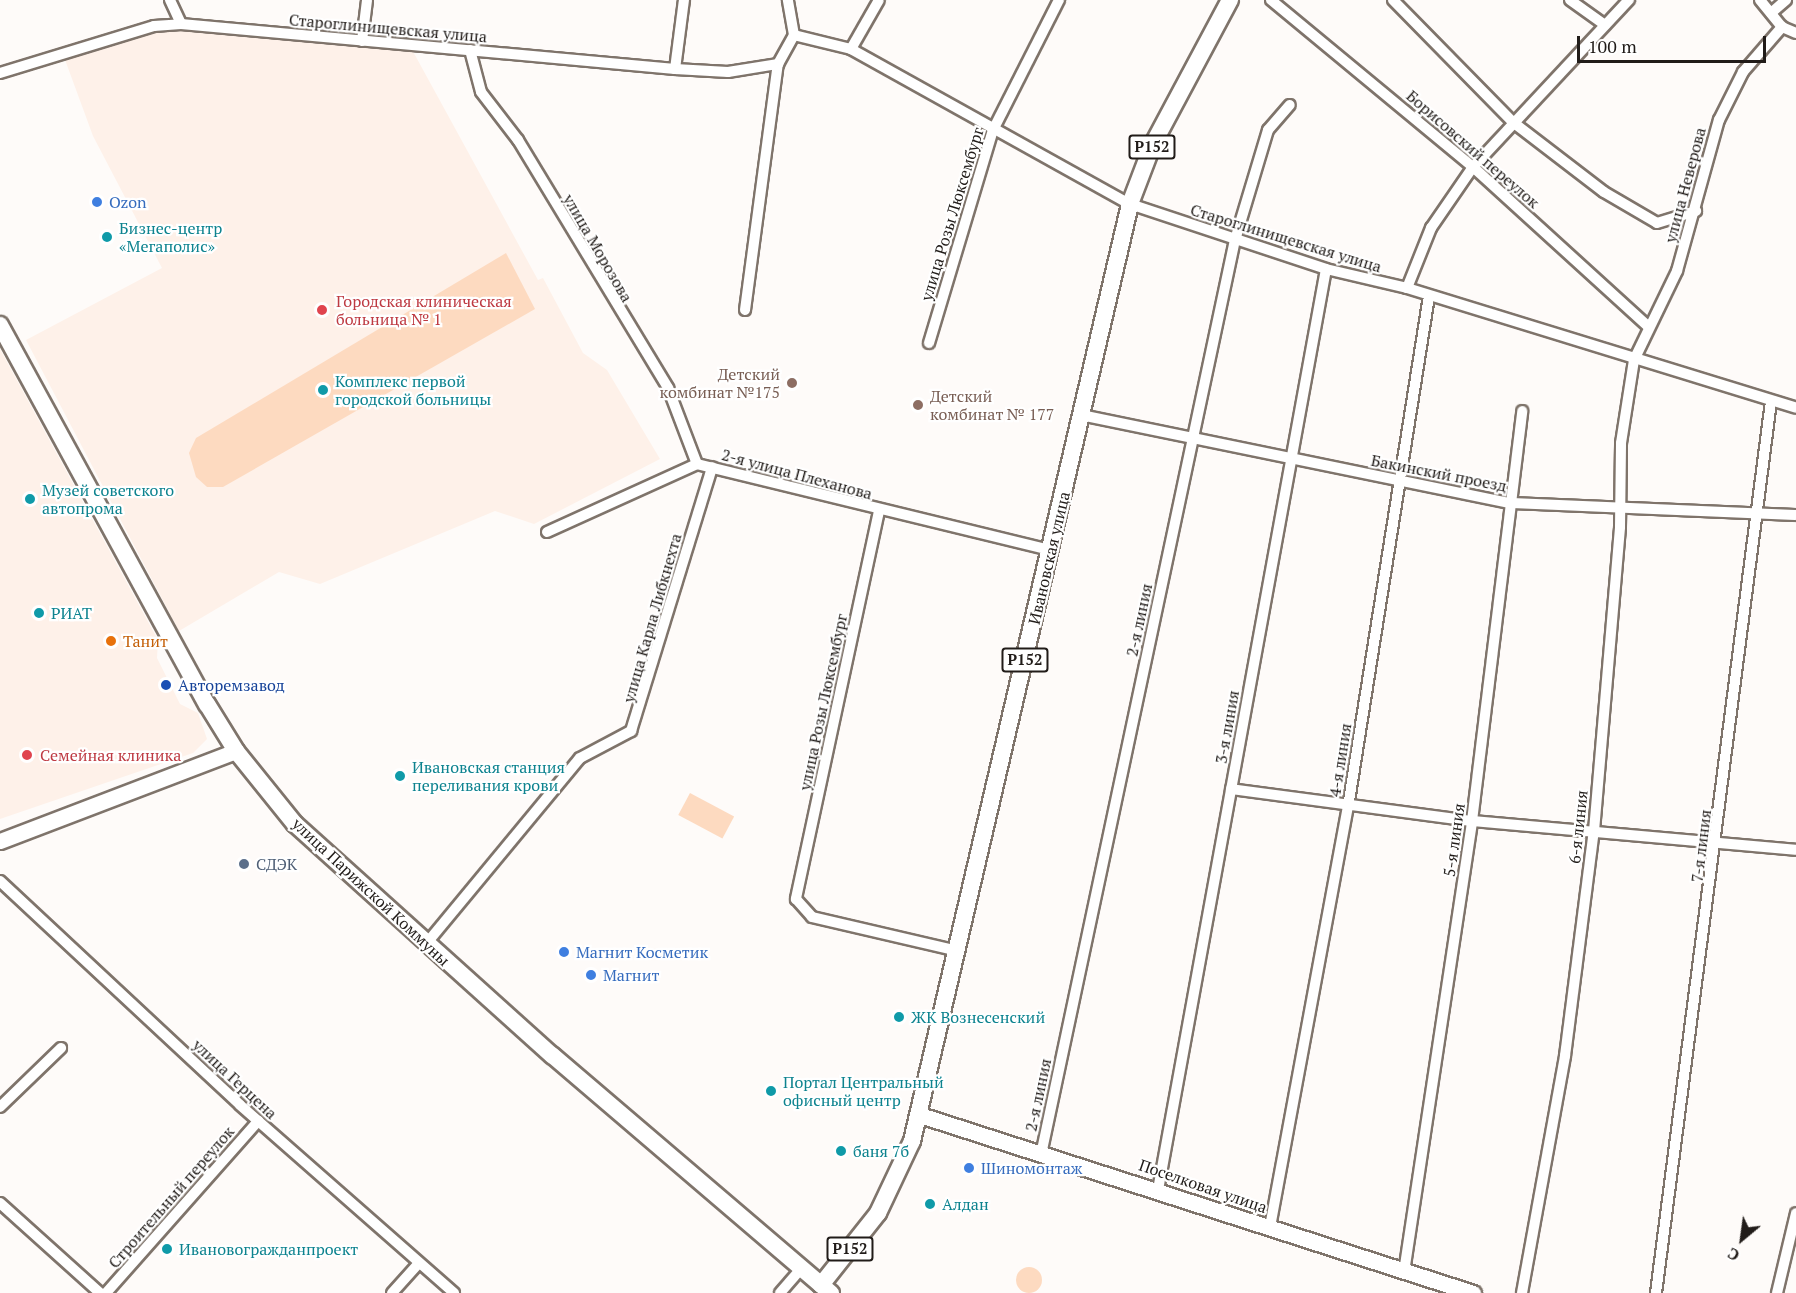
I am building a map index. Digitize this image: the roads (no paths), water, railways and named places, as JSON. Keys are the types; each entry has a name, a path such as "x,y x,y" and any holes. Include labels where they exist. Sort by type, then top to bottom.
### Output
{"main road":[{"name":"Ивановская улица","path":"826,1289 878,1214 920,1115 1130,204 1152,146 1230,0"},
{"name":"улица Парижской Коммуны","path":"0,325 236,751 302,831 426,944 826,1289"}],"street":[{"path":"170,0 181,24"},
{"path":"362,41 367,0"},
{"path":"675,69 684,0"},
{"path":"745,310 778,64 794,35 788,0"},
{"path":"851,49 879,0"},
{"name":"улица Розы Люксембург","path":"929,343 993,130 1059,0"},
{"name":"Борисовский переулок","path":"1271,0 1473,167 1649,327"},
{"path":"1393,0 1514,123 1604,192 1657,223 1696,211"},
{"path":"1570,0 1605,25"},
{"path":"1407,288 1431,228 1473,167 1629,0"},
{"path":"1760,0 1782,27 1796,33"},
{"path":"1771,13 1786,0"},
{"name":"Староглинищевская улица","path":"0,73 154,26 181,24 675,69 728,72 778,64"},
{"name":"улица Неверова","path":"1634,360 1677,271 1696,211 1719,120 1743,72 1782,27"},
{"name":"Староглинищевская улица","path":"794,35 851,49 993,130 1130,204 1326,269 1407,288 1634,360 1796,408"},
{"name":"улица Морозова","path":"470,50 481,92 518,140 668,388 697,464"},
{"name":"2-я линия","path":"1042,1150 1235,240 1268,130 1290,105"},
{"name":"3-я линия","path":"1158,1190 1326,269"},
{"name":"4-я линия","path":"1270,1227 1348,807 1429,296"},
{"name":"6-я линия","path":"1522,1293 1565,1056 1594,831 1621,510 1621,443 1634,360"},
{"name":"7-я линия","path":"1656,1293 1716,843 1753,514 1771,402"},
{"name":"5-я линия","path":"1404,1272 1472,821 1522,411"},
{"name":"Бакинский проезд","path":"1081,415 1292,456 1399,482 1511,503 1621,510 1796,515"},
{"name":"2-я улица Плеханова","path":"547,532 697,464 879,511 1050,550"},
{"name":"улица Карла Либкнехта","path":"426,944 580,758 631,731 712,467"},
{"name":"улица Розы Люксембург","path":"879,511 796,899 812,917 958,951"},
{"path":"0,841 236,751"},
{"path":"1231,789 1348,807 1472,821 1796,850"},
{"name":"улица Герцена","path":"0,881 258,1121 454,1293"},
{"path":"0,1107 61,1048"},
{"name":"Поселковая улица","path":"920,1115 1042,1150 1473,1293"},
{"name":"Строительный переулок","path":"106,1293 258,1121"},
{"path":"0,1203 100,1293"},
{"path":"1777,1293 1796,1213"},
{"path":"392,1293 419,1263"},
{"path":"780,1293 802,1268"}],"place":[{"name":"Ozon","path":"97,202"},
{"name":"Бизнес-центр «Мегаполис»","path":"107,237"},
{"name":"Городская клиническая больница № 1","path":"322,310"},
{"name":"Детский комбинат №175","path":"792,383"},
{"name":"Комплекс первой городской больницы","path":"323,390"},
{"name":"Детский комбинат № 177","path":"918,405"},
{"name":"Музей советского автопрома","path":"30,499"},
{"name":"РИАТ","path":"39,613"},
{"name":"Танит","path":"111,641"},
{"name":"Авторемзавод","path":"166,685"},
{"name":"Семейная клиника","path":"27,755"},
{"name":"Ивановская станция переливания крови","path":"400,776"},
{"name":"СДЭК","path":"244,864"},
{"name":"Магнит Косметик","path":"564,952"},
{"name":"Магнит","path":"591,975"},
{"name":"ЖК Вознесенский","path":"899,1017"},
{"name":"Портал Центральный офисный центр","path":"771,1091"},
{"name":"баня 7б","path":"841,1151"},
{"name":"Шиномонтаж","path":"969,1168"},
{"name":"Алдан","path":"930,1204"},
{"name":"Ивановогражданпроект","path":"167,1249"}]}
